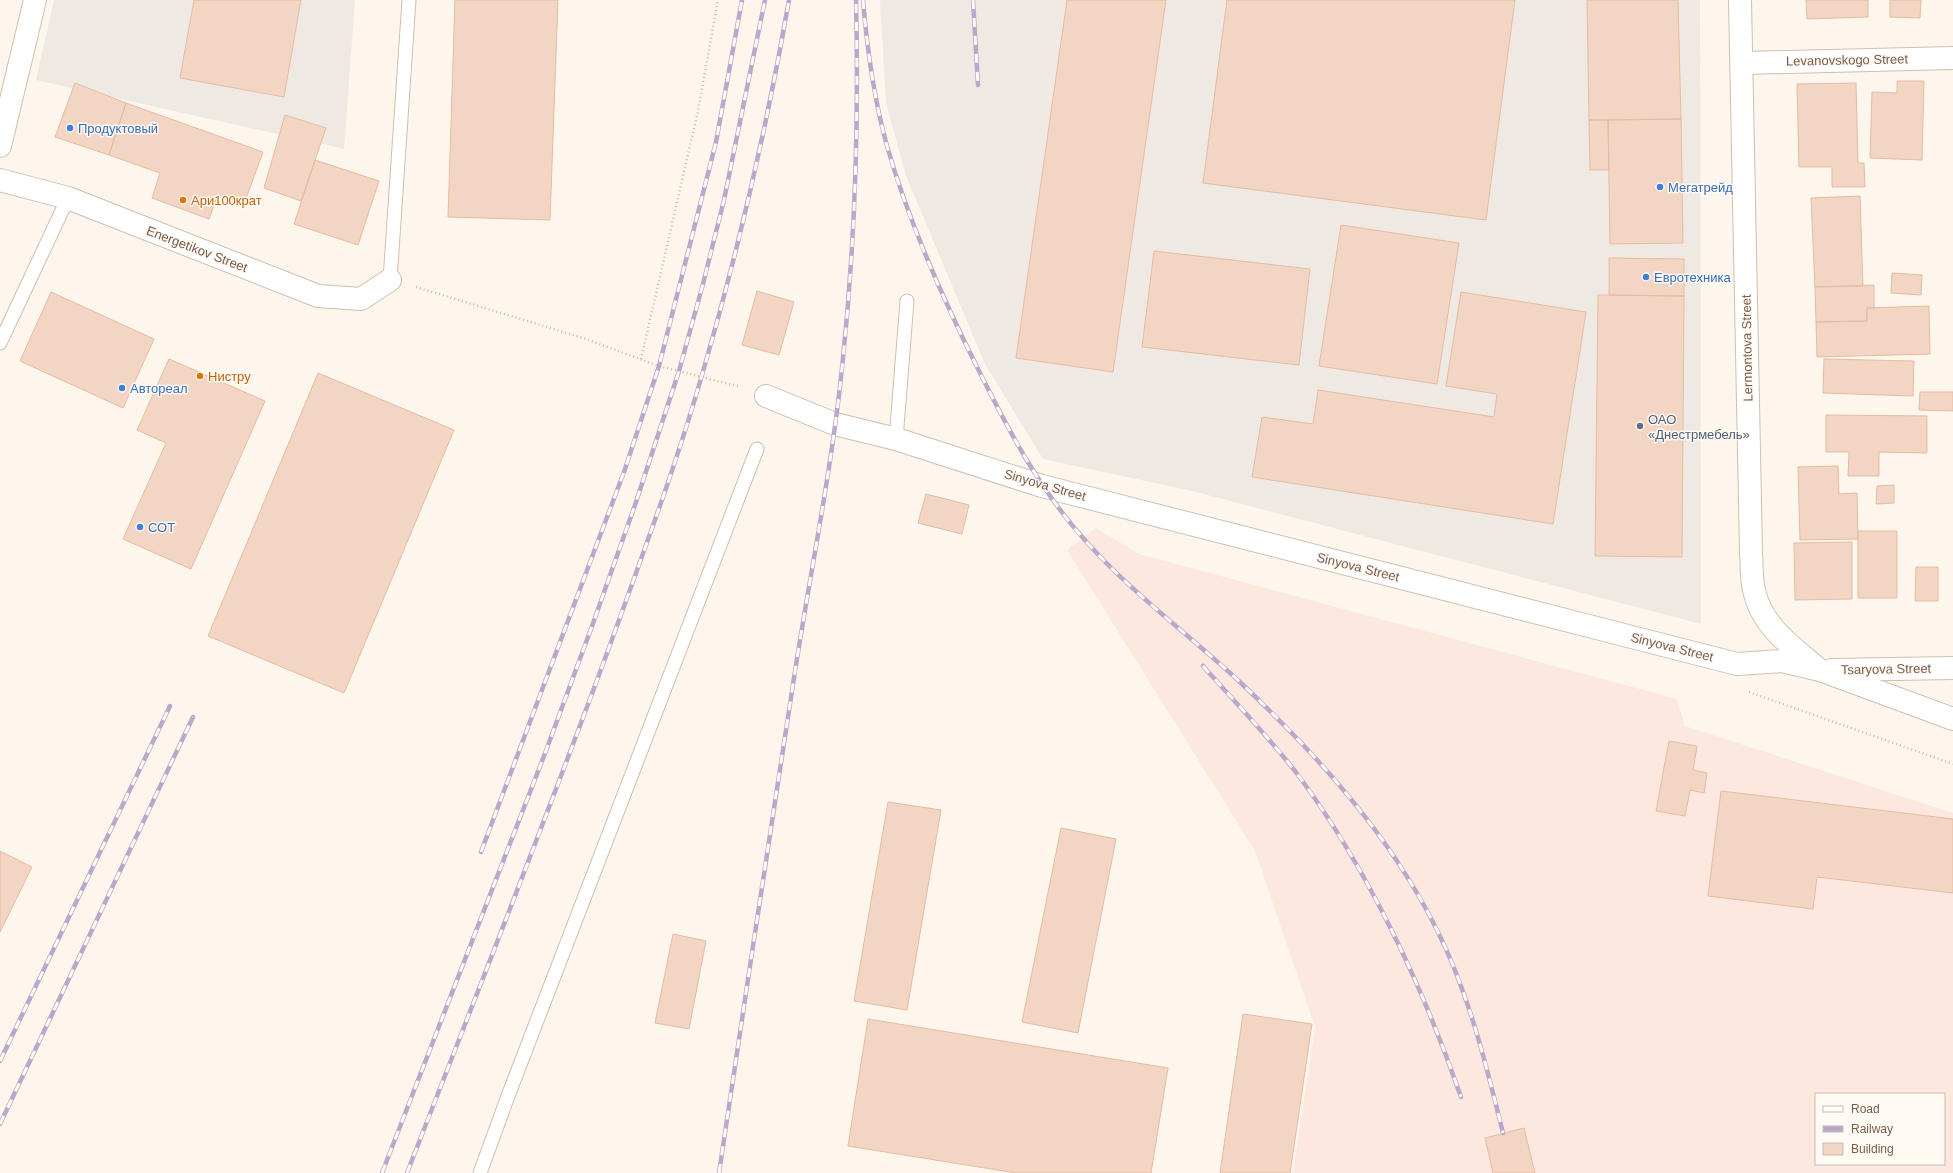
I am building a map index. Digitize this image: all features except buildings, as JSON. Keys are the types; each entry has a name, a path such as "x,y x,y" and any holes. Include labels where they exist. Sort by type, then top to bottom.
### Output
{"street":[{"path":"0,146 35,0"},
{"name":"Lermontova Street","path":"1740,0 1751,545 1754,590 1766,619 1779,637 1820,670"},
{"name":"Levanovskogo Street","path":"1742,63 1953,58"},
{"name":"Energetikov Street","path":"0,180 68,198 318,296 362,300 390,280"},
{"name":"Sinyova Street","path":"766,396 835,424 896,440 1042,486 1737,664 1782,661 1820,670 1953,720"},
{"name":"Tsaryova Street","path":"1820,670 1953,668"}],"lane":[{"path":"390,280 409,0"},
{"path":"0,343 68,198"},
{"path":"896,440 907,301"},
{"path":"480,1173 511,1088 757,449"}],"path":[{"path":"641,359 696,119 718,0"},
{"path":"390,280 583,338 659,366 730,384 766,396"}],"shaded area":[{"path":"54,0 355,0 344,149 36,80"},
{"name":"ОАО «Днестрмебель»","path":"880,0 1700,0 1701,624 1192,491 1043,459 985,364 906,176 886,103"},
{"path":"1096,528 1139,554 1677,699 1685,726 1953,813 1953,1173 1293,1173 1315,1027 1255,851 1067,550"}],"railway":[{"path":"481,852 624,472 659,366 716,142 742,0"},
{"path":"382,1173 544,756 635,505 679,371 724,200 765,0"},
{"path":"407,1173 564,769 649,537 682,440 715,329 740,236 771,94 789,0"},
{"path":"719,1173 798,651 826,489 842,368 850,276 855,184 857,92 856,0"},
{"path":"863,0 869,55 878,110 887,146 905,203 927,259 952,315 989,391 1025,458 1068,520 1102,559 1121,578 1222,666 1270,711 1325,768 1375,829 1418,895 1448,954 1476,1030 1503,1133"},
{"path":"973,0 978,85"},
{"path":"1203,666 1264,733 1287,761 1324,811 1348,850 1392,930 1446,1055 1461,1097"},
{"path":"0,1061 170,706"},
{"path":"0,1124 193,717"}],"place":[{"name":"Продуктовый","path":"70,128"},
{"name":"Мегатрейд","path":"1660,187"},
{"name":"Ари100крат","path":"183,200"},
{"name":"Евротехника","path":"1646,277"},
{"name":"Нистру","path":"200,376"},
{"name":"Автореал","path":"122,388"},
{"name":"ОАО «Днестрмебель»","path":"1640,426"},
{"name":"СОТ","path":"140,527"}]}
